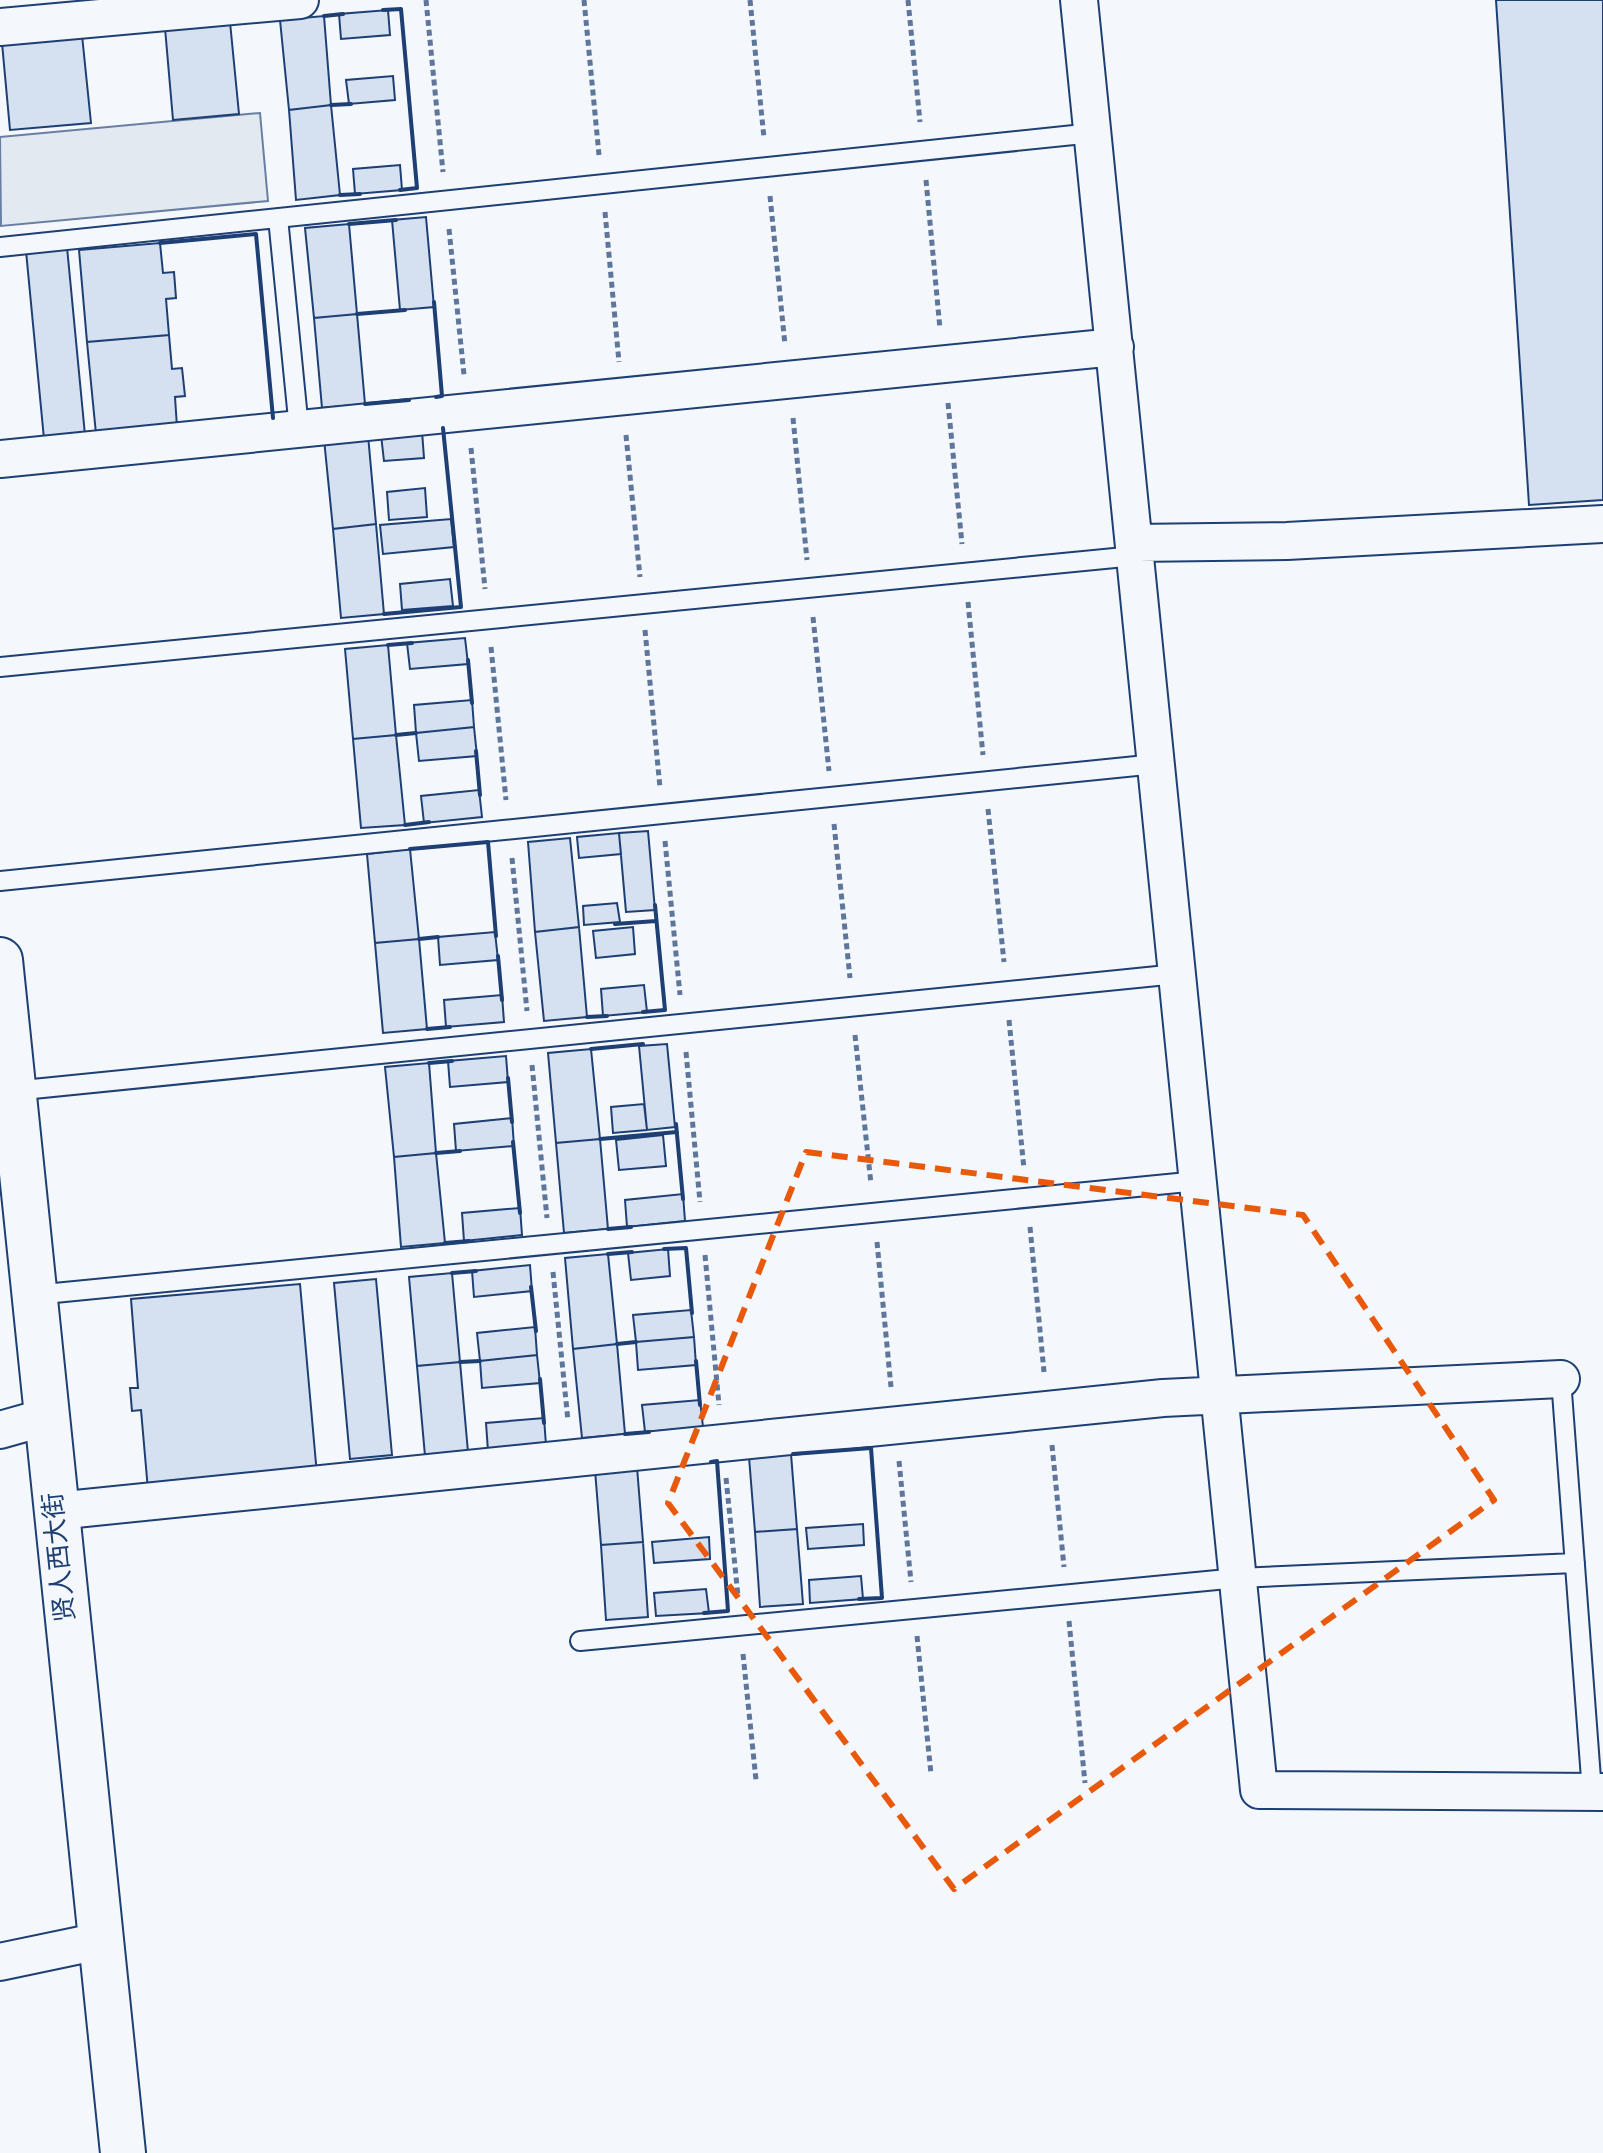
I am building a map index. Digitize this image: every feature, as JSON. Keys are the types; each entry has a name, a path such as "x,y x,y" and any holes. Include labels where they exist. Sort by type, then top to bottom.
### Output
{"street":[{"path":"0,27 300,0"},
{"path":"1079,0 1259,1790 1598,1792"},
{"path":"0,459 1115,347"},
{"path":"1134,549 1603,524"},
{"name":"贤人西大街","path":"0,960 123,2153"},
{"path":"56,1511 1219,1395 1561,1379"},
{"path":"0,1430 46,1417"},
{"path":"0,1962 100,1941"}],"lane":[{"path":"0,247 1093,133"},
{"path":"278,218 299,429"},
{"path":"0,667 965,573 1134,549"},
{"path":"0,881 1156,764"},
{"path":"13,1091 1177,974"},
{"path":"34,1295 1198,1181"},
{"path":"1561,1379 1575,1563 1598,1792"},
{"path":"580,1641 1238,1578 1575,1563"}],"path":[{"path":"426,0 572,1458"},
{"path":"584,0 756,1780"},
{"path":"750,0 931,1774"},
{"path":"908,0 1085,1783"}],"highlighted area":[{"path":"806,1152 1303,1215 1494,1500 954,1889 668,1503"}],"shaded area":[{"path":"260,113 268,201 1,226 0,137"}],"building":[{"path":"1496,0 1603,0 1603,500 1529,505"},
{"path":"388,10 390,35 341,39 339,14"},
{"path":"324,16 331,105 289,110 280,20"},
{"path":"230,22 239,114 173,120 165,28"},
{"path":"82,35 91,123 10,130 2,43"},
{"path":"393,76 395,100 349,104 346,80"},
{"path":"331,105 340,195 296,200 289,110"},
{"path":"400,165 402,190 355,194 353,169"},
{"path":"426,217 434,307 400,310 392,220"},
{"path":"349,224 357,314 314,318 305,228"},
{"path":"160,243 163,273 174,272 176,298 166,299 169,335 87,342 79,250"},
{"path":"67,247 85,435 44,439 26,251"},
{"path":"357,314 365,404 322,408 314,318"},
{"path":"169,335 172,369 182,368 185,396 175,397 177,427 96,434 87,342"},
{"path":"422,431 424,458 384,461 381,435"},
{"path":"368,435 376,524 333,529 324,439"},
{"path":"425,488 427,517 389,520 387,492"},
{"path":"451,519 454,547 383,554 380,525"},
{"path":"376,524 384,614 341,618 333,529"},
{"path":"450,579 453,606 402,610 400,584"},
{"path":"465,638 468,664 410,669 407,643"},
{"path":"388,645 396,735 353,739 345,649"},
{"path":"472,700 474,727 416,733 414,705"},
{"path":"474,727 477,756 419,761 416,733"},
{"path":"396,735 405,825 361,828 353,739"},
{"path":"479,790 482,817 424,823 421,796"},
{"path":"648,831 655,910 626,912 619,833"},
{"path":"619,833 621,854 579,858 577,837"},
{"path":"570,838 579,927 535,932 528,842"},
{"path":"410,849 419,939 375,943 367,854"},
{"path":"617,903 620,922 584,925 583,906"},
{"path":"579,927 587,1017 544,1021 535,932"},
{"path":"633,927 635,954 596,958 593,931"},
{"path":"495,932 498,960 440,965 438,937"},
{"path":"419,939 427,1029 383,1033 375,943"},
{"path":"644,985 647,1012 603,1016 601,989"},
{"path":"502,995 504,1022 446,1027 444,1000"},
{"path":"667,1044 675,1127 647,1130 639,1046"},
{"path":"591,1049 600,1139 556,1143 548,1053"},
{"path":"506,1056 508,1082 450,1087 448,1061"},
{"path":"429,1063 436,1153 394,1157 385,1067"},
{"path":"644,1104 647,1130 613,1133 611,1107"},
{"path":"512,1118 514,1146 456,1151 454,1124"},
{"path":"663,1135 666,1166 619,1170 616,1140"},
{"path":"600,1139 608,1229 564,1233 556,1143"},
{"path":"436,1153 445,1243 401,1247 394,1157"},
{"path":"683,1194 685,1221 627,1227 625,1200"},
{"path":"520,1208 522,1235 464,1241 462,1213"},
{"path":"668,1249 670,1276 631,1280 628,1253"},
{"path":"608,1254 617,1344 573,1349 565,1258"},
{"path":"530,1265 532,1291 474,1297 472,1271"},
{"path":"452,1273 460,1362 417,1366 409,1277"},
{"path":"376,1279 392,1455 350,1459 334,1283"},
{"path":"300,1284 317,1475 148,1490 141,1410 132,1411 130,1388 138,1388 131,1299"},
{"path":"691,1310 694,1337 636,1342 633,1315"},
{"path":"535,1327 537,1355 480,1361 477,1333"},
{"path":"694,1337 696,1365 638,1370 636,1342"},
{"path":"617,1344 625,1434 582,1438 573,1349"},
{"path":"537,1355 540,1383 482,1388 480,1361"},
{"path":"460,1362 468,1452 425,1456 417,1366"},
{"path":"700,1400 703,1427 645,1432 642,1405"},
{"path":"544,1418 546,1445 488,1451 486,1423"},
{"path":"791,1454 797,1529 755,1532 749,1457"},
{"path":"637,1467 643,1542 601,1545 595,1470"},
{"path":"863,1524 864,1545 808,1549 806,1528"},
{"path":"797,1529 803,1604 760,1607 755,1532"},
{"path":"709,1537 710,1559 654,1563 652,1542"},
{"path":"643,1542 648,1617 606,1620 601,1545"},
{"path":"861,1576 863,1599 810,1603 809,1580"},
{"path":"706,1589 709,1613 656,1616 654,1593"}],"wall":[{"path":"383,10 401,9 417,188 400,190"},
{"path":"324,16 343,14"},
{"path":"331,105 351,104"},
{"path":"340,195 360,194"},
{"path":"349,224 396,220"},
{"path":"160,243 256,234 273,418"},
{"path":"434,302 442,396 436,397"},
{"path":"357,314 405,310"},
{"path":"365,404 409,400"},
{"path":"384,614 461,607 443,428"},
{"path":"388,645 412,643"},
{"path":"468,660 472,703"},
{"path":"396,735 416,733"},
{"path":"476,751 480,795"},
{"path":"405,825 429,822"},
{"path":"410,849 488,842 496,936"},
{"path":"643,1012 665,1010 655,905"},
{"path":"615,924 656,921"},
{"path":"419,939 438,937"},
{"path":"498,956 502,1000"},
{"path":"587,1017 607,1016"},
{"path":"427,1029 450,1027"},
{"path":"591,1049 643,1044"},
{"path":"429,1063 452,1061"},
{"path":"508,1078 512,1122"},
{"path":"676,1124 683,1199"},
{"path":"600,1139 677,1132"},
{"path":"513,1142 520,1213"},
{"path":"436,1153 460,1151"},
{"path":"608,1229 631,1227"},
{"path":"445,1243 469,1241"},
{"path":"664,1249 686,1248 692,1313"},
{"path":"608,1254 632,1252"},
{"path":"452,1273 476,1271"},
{"path":"531,1287 536,1331"},
{"path":"617,1344 636,1342"},
{"path":"460,1362 480,1361"},
{"path":"696,1361 700,1405"},
{"path":"540,1379 544,1423"},
{"path":"625,1434 649,1432"},
{"path":"793,1454 871,1448 882,1598 859,1599"},
{"path":"704,1613 728,1611 717,1461 711,1462"}]}
